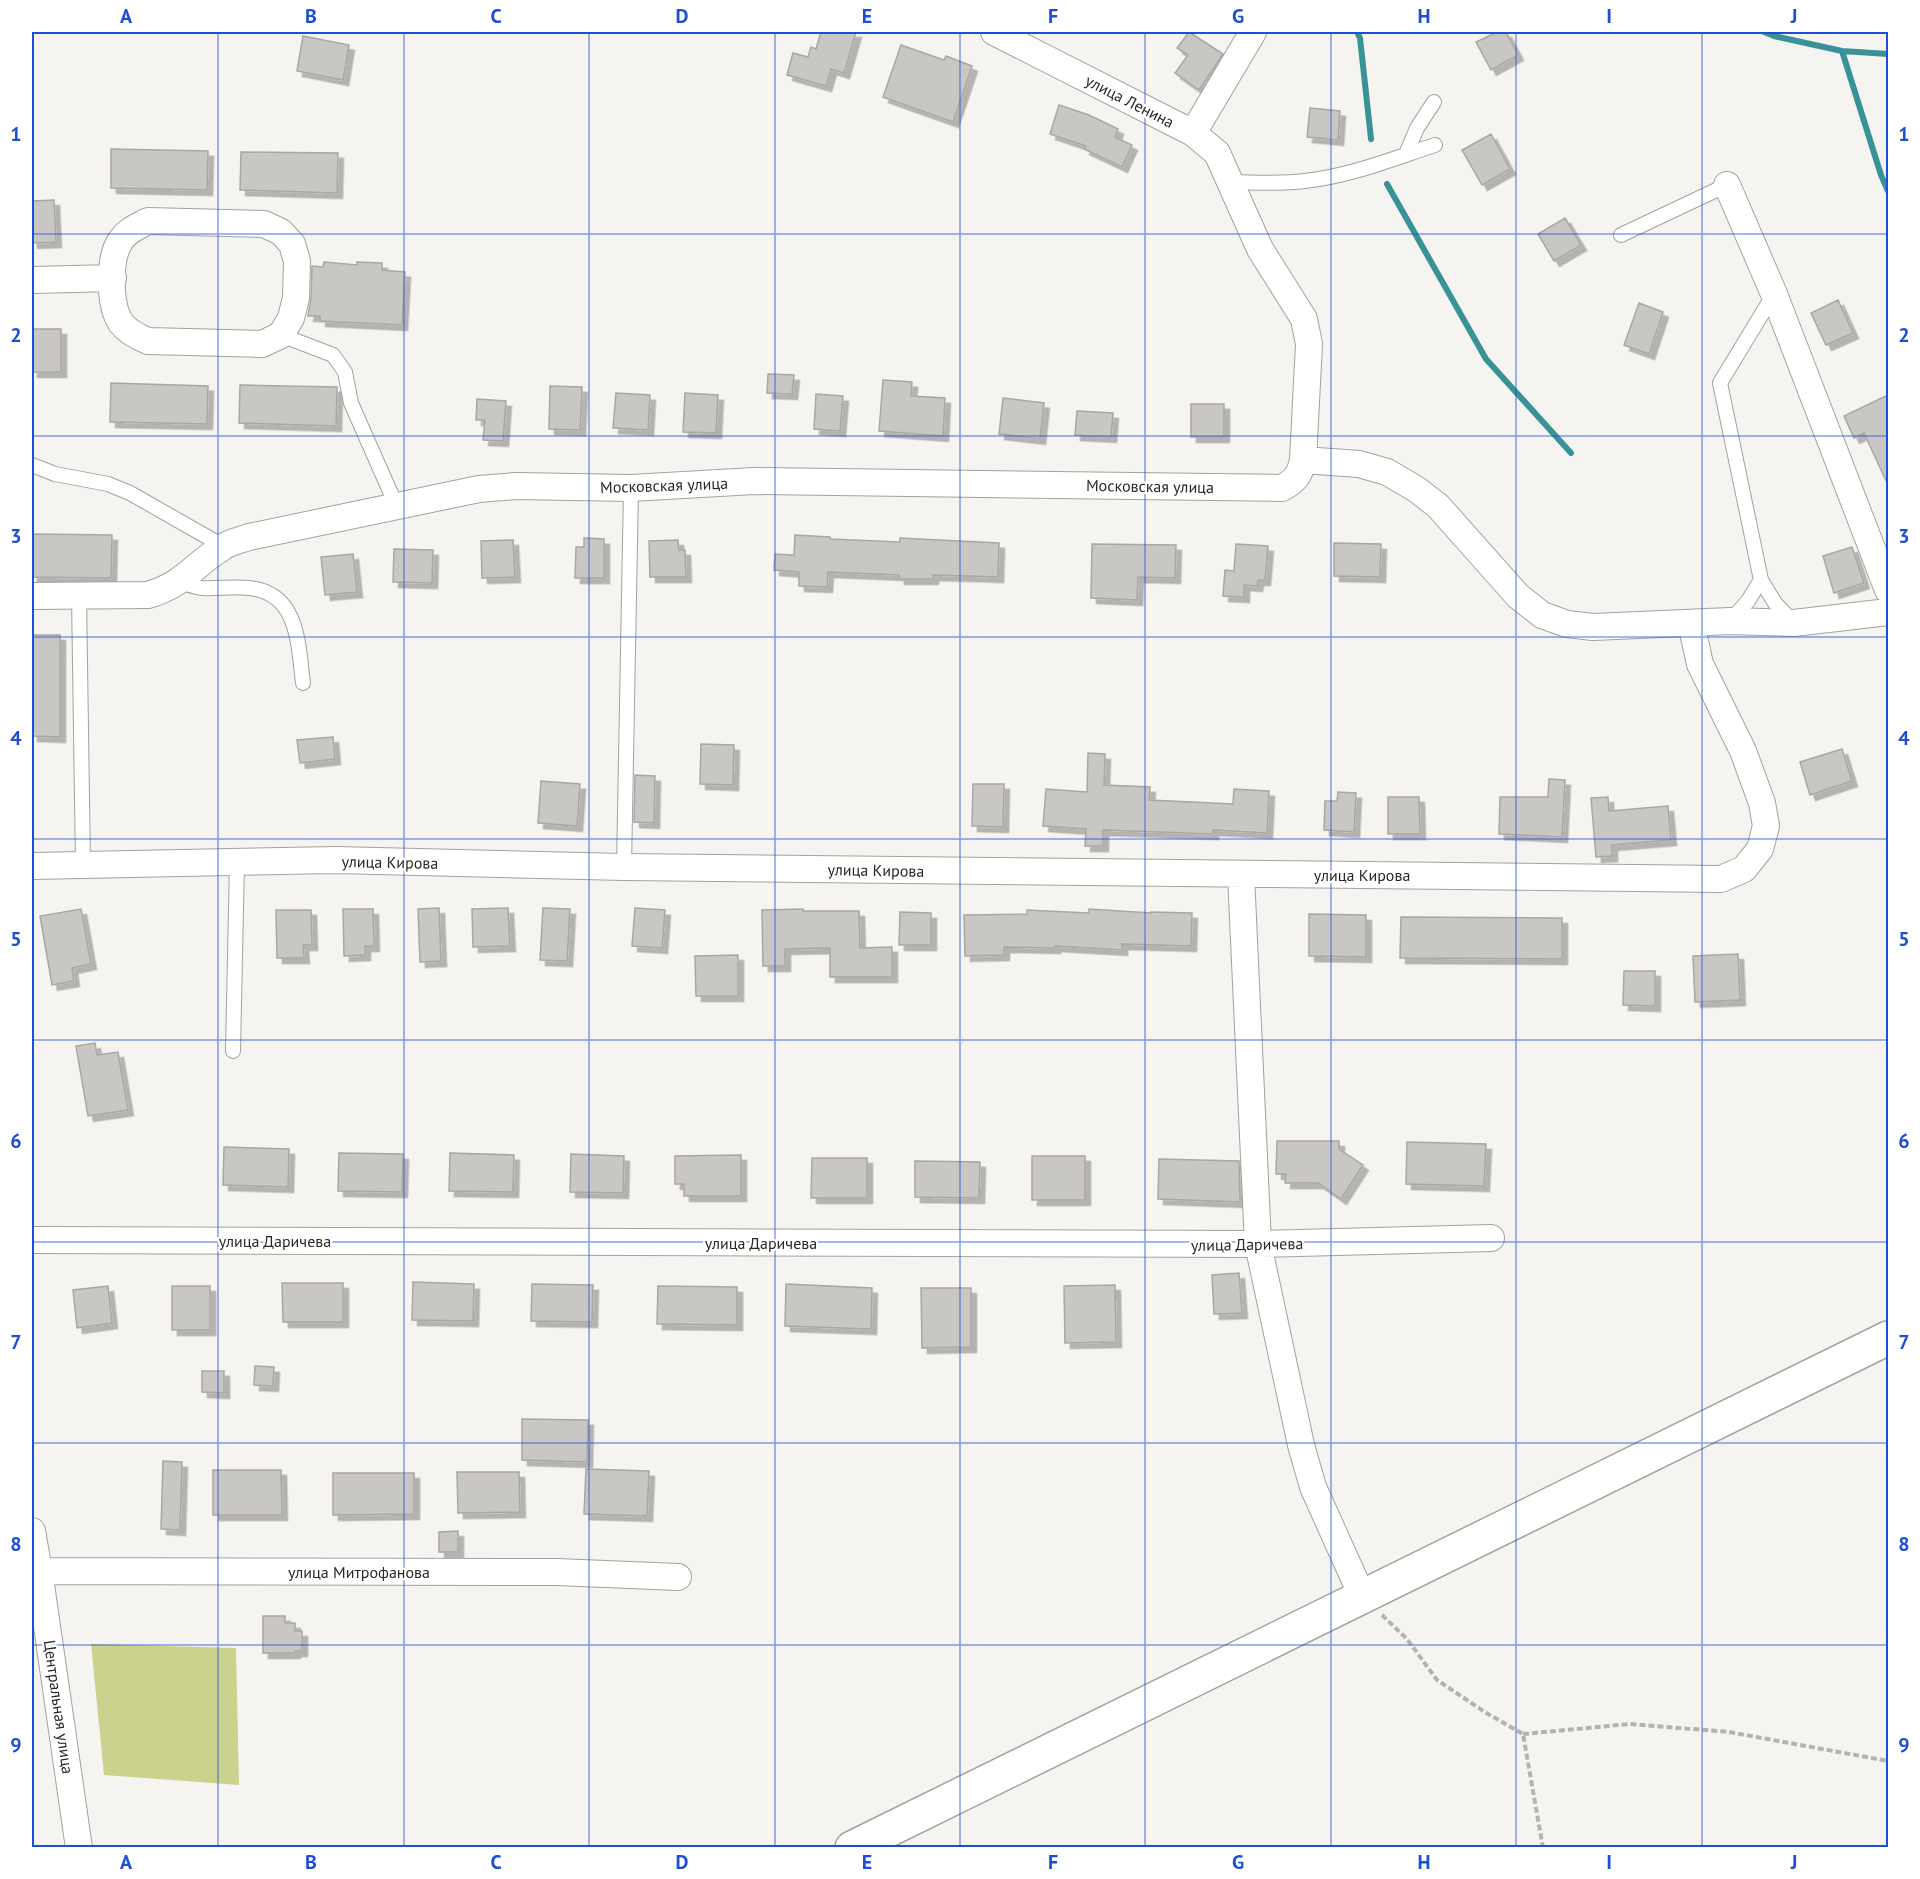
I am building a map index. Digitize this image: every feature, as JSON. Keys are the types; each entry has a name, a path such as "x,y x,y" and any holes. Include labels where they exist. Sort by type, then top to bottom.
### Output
{"main road":[{"path":"852,1848 1888,1338"}],"street":[{"name":"улица Ленина","path":"994,32 1193,134 1253,32"},
{"path":"1193,134 1217,153 1260,249 1304,319 1309,344 1303,460 1359,464 1387,472 1416,489 1438,506 1518,596 1542,615 1568,624 1593,627 1730,621 1794,622 1888,612"},
{"path":"1727,185 1774,294 1888,590"},
{"path":"148,221 264,224 281,232 292,244 297,261 296,298 291,318 281,335 262,344 148,341 134,335 122,323 113,303 113,278 114,258 119,242 129,231 148,221"},
{"path":"32,280 113,278"},
{"name":"Московская улица","path":"32,596 148,595 166,590 179,582 224,546 249,537 479,489 516,486 631,488 754,482 1282,488 1300,473 1303,460"},
{"name":"улица Кирова","path":"32,866 336,860 624,867 1721,879 1744,869 1760,849 1766,826 1762,803 1743,751 1700,664 1691,623"},
{"path":"1241,875 1258,1244 1301,1445 1313,1487 1362,1596"},
{"name":"улица Даричева","path":"32,1240 1258,1244 1491,1238"},
{"name":"Центральная улица","path":"32,1531 79,1848"},
{"name":"улица Митрофанова","path":"39,1571 557,1572 678,1577"}],"lane":[{"path":"1406,154 1417,128 1434,102"},
{"path":"1231,182 1306,181 1357,171 1435,145"},
{"path":"1621,235 1727,185"},
{"path":"1774,294 1720,383 1761,580 1775,603 1794,622"},
{"path":"281,335 333,355 345,372 351,403 396,505"},
{"path":"32,465 55,474 108,484 130,493 224,546"},
{"path":"624,867 631,488"},
{"path":"1730,621 1748,601 1761,580"},
{"path":"179,582 201,588 250,588 270,594 286,607 297,628 303,683"},
{"path":"80,595 83,865"},
{"path":"233,1051 237,862"}],"path":[{"path":"1362,1596 1407,1639 1437,1680 1523,1734 1630,1724 1729,1732 1888,1761"},
{"path":"1523,1734 1543,1848"}],"green space":[{"path":"91,1644 236,1648 239,1785 104,1775"}],"building":[{"path":"821,32 856,32 844,73 831,69 826,86 787,75 793,53 808,57 811,47 816,49"},
{"path":"1189,32 1223,54 1199,90 1175,73 1188,55 1177,48"},
{"path":"1497,32 1506,32 1518,55 1491,70 1476,42"},
{"path":"303,36 349,45 343,80 297,71"},
{"path":"901,45 944,60 946,56 972,66 953,122 883,97"},
{"path":"1059,105 1089,115 1118,129 1115,137 1132,145 1122,167 1084,149 1086,146 1050,134"},
{"path":"1310,108 1340,111 1338,140 1307,137"},
{"path":"1491,134 1510,169 1482,185 1462,150"},
{"path":"111,149 208,151 207,190 111,188"},
{"path":"241,152 338,153 337,193 240,190"},
{"path":"54,200 56,242 32,243 32,201"},
{"path":"1565,218 1581,245 1554,261 1538,234"},
{"path":"324,262 357,265 357,262 382,263 382,270 405,272 402,325 320,321 320,316 308,316 312,266 323,267"},
{"path":"1838,300 1853,333 1826,345 1811,313"},
{"path":"1639,303 1663,312 1649,354 1624,345"},
{"path":"32,329 61,329 61,372 32,372"},
{"path":"768,374 794,375 792,394 767,393"},
{"path":"883,380 912,382 911,396 945,398 943,436 879,431"},
{"path":"111,383 208,386 207,424 110,422"},
{"path":"240,385 337,387 336,426 239,423"},
{"path":"550,386 582,387 580,430 549,429"},
{"path":"616,393 650,395 648,430 613,428"},
{"path":"685,393 718,395 716,433 683,432"},
{"path":"816,394 843,396 840,431 814,429"},
{"path":"1888,395 1888,485 1864,433 1854,438 1844,416"},
{"path":"1003,398 1044,403 1040,439 999,434"},
{"path":"477,399 506,401 503,441 483,440 485,420 476,420"},
{"path":"1191,404 1224,404 1224,437 1191,437"},
{"path":"1077,411 1113,413 1111,437 1075,435"},
{"path":"32,534 112,535 111,578 32,577"},
{"path":"795,535 900,542 900,538 999,543 998,577 933,575 933,579 899,579 899,575 828,572 827,587 799,586 799,572 774,570 775,554 794,555"},
{"path":"584,538 604,539 604,578 575,578 576,547 584,547"},
{"path":"513,540 515,577 482,578 481,541"},
{"path":"678,540 679,550 685,550 686,577 650,577 649,541"},
{"path":"1334,543 1381,544 1380,577 1334,576"},
{"path":"1092,544 1176,545 1175,578 1138,577 1137,600 1091,598"},
{"path":"1236,544 1268,546 1265,580 1258,580 1257,586 1244,585 1244,597 1223,596 1225,570 1234,571"},
{"path":"1852,547 1864,583 1834,593 1823,556"},
{"path":"394,549 433,550 432,583 393,582"},
{"path":"353,554 357,592 325,595 321,557"},
{"path":"32,635 60,635 60,737 32,736"},
{"path":"333,737 335,759 300,763 297,740"},
{"path":"701,744 734,745 733,785 700,784"},
{"path":"1842,749 1852,781 1810,795 1800,762"},
{"path":"1088,753 1105,754 1104,785 1150,787 1149,800 1233,804 1234,789 1269,791 1267,833 1213,830 1213,834 1103,830 1103,846 1085,846 1086,829 1043,826 1046,789 1087,792"},
{"path":"635,775 655,776 654,823 634,822"},
{"path":"1549,779 1565,780 1562,837 1499,834 1500,797 1548,797"},
{"path":"541,781 580,784 577,826 538,823"},
{"path":"973,784 1004,784 1003,827 972,826"},
{"path":"1338,792 1356,793 1354,832 1324,830 1325,801 1337,801"},
{"path":"1388,797 1419,797 1420,834 1388,834"},
{"path":"1608,797 1609,811 1668,806 1671,840 1612,845 1612,856 1596,857 1591,798"},
{"path":"439,908 441,961 420,962 418,909"},
{"path":"508,908 510,946 473,947 472,909"},
{"path":"543,908 570,909 567,961 540,960"},
{"path":"635,908 665,910 662,948 632,946"},
{"path":"81,909 91,964 72,968 74,981 52,985 40,916"},
{"path":"343,909 373,909 374,946 365,946 365,955 344,956"},
{"path":"803,909 803,911 859,911 860,948 892,947 892,977 830,977 830,948 785,949 785,966 763,966 762,910"},
{"path":"1089,909 1192,913 1191,946 1122,944 1122,950 1055,946 1055,948 1004,947 1004,955 965,956 964,915 1027,914 1027,910 1089,913"},
{"path":"276,910 311,910 312,945 303,945 304,958 277,958"},
{"path":"900,912 931,913 931,945 899,945"},
{"path":"1309,914 1366,915 1366,957 1309,956"},
{"path":"1401,917 1562,918 1562,959 1400,958"},
{"path":"1738,954 1740,1000 1695,1002 1693,956"},
{"path":"738,955 738,996 696,996 695,956"},
{"path":"1624,971 1655,971 1655,1006 1623,1005"},
{"path":"95,1043 97,1055 118,1052 128,1110 88,1116 76,1046"},
{"path":"1277,1141 1339,1141 1339,1149 1363,1165 1341,1199 1318,1183 1285,1183 1286,1174 1276,1174"},
{"path":"1407,1142 1486,1144 1484,1186 1406,1184"},
{"path":"224,1147 289,1149 288,1187 223,1185"},
{"path":"339,1153 403,1154 402,1192 338,1191"},
{"path":"450,1153 514,1155 513,1192 449,1191"},
{"path":"571,1154 624,1156 623,1193 570,1192"},
{"path":"741,1155 741,1196 684,1196 684,1184 675,1184 675,1156"},
{"path":"1032,1156 1085,1156 1085,1200 1032,1200"},
{"path":"812,1158 867,1158 867,1198 811,1198"},
{"path":"1159,1159 1239,1161 1240,1202 1158,1199"},
{"path":"915,1161 980,1162 979,1198 915,1197"},
{"path":"1239,1273 1242,1313 1214,1314 1212,1275"},
{"path":"413,1282 474,1284 473,1321 412,1320"},
{"path":"282,1283 343,1283 343,1322 283,1322"},
{"path":"532,1284 593,1285 592,1322 531,1321"},
{"path":"786,1284 872,1288 871,1329 785,1326"},
{"path":"1115,1285 1116,1342 1065,1343 1064,1286"},
{"path":"108,1286 112,1323 77,1328 73,1290"},
{"path":"172,1286 210,1286 210,1330 172,1330"},
{"path":"658,1286 737,1287 737,1325 657,1324"},
{"path":"921,1288 971,1288 971,1347 922,1348"},
{"path":"255,1366 274,1367 273,1386 254,1385"},
{"path":"202,1371 224,1371 224,1393 202,1392"},
{"path":"522,1419 588,1420 587,1462 522,1460"},
{"path":"163,1461 182,1462 180,1530 161,1529"},
{"path":"586,1469 649,1471 647,1516 584,1514"},
{"path":"213,1470 281,1470 282,1515 213,1515"},
{"path":"457,1472 519,1472 520,1512 458,1513"},
{"path":"333,1473 414,1473 414,1514 333,1515"},
{"path":"458,1531 458,1552 439,1552 439,1532"},
{"path":"263,1616 285,1616 285,1623 295,1623 295,1631 302,1631 302,1651 263,1653"}],"waterway":[{"path":"1357,32 1360,38 1371,139"},
{"path":"1764,32 1842,51 1888,54"},
{"path":"1842,51 1888,191"},
{"path":"1387,184 1486,359 1571,453"}]}
